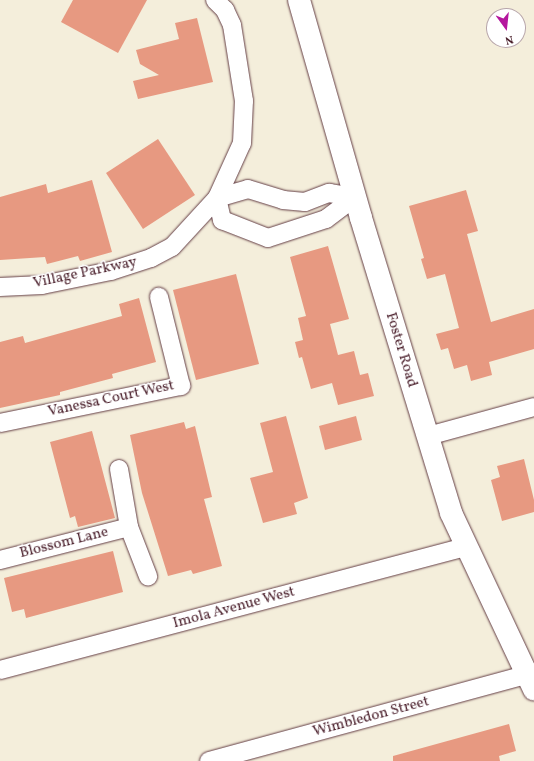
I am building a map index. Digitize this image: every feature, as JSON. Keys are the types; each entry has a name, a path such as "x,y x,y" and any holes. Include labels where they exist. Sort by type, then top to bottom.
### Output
{"street":[{"name":"Village Parkway","path":"0,287 42,285 111,271 151,258 172,247 217,198 242,143 244,101 232,25 225,10 215,0"},
{"name":"Foster Road","path":"299,0 355,197 451,513 532,679"},
{"path":"248,189 283,200 305,202 329,193 355,197 326,219 268,238 222,220 217,198 248,189"},
{"name":"Vanessa Court West","path":"0,423 181,386 159,297"},
{"path":"428,436 534,407"},
{"path":"119,469 128,527 148,576"},
{"name":"Blossom Lane","path":"0,560 128,527"},
{"name":"Imola Avenue West","path":"0,670 467,547"},
{"name":"Wimbledon Street","path":"209,761 532,679"}],"building":[{"path":"73,0 147,0 118,53 61,22"},
{"path":"197,18 213,82 138,99 133,81 159,75 140,64 136,50 179,39 175,23"},
{"path":"158,139 195,195 143,229 106,173"},
{"path":"92,180 112,252 80,261 78,256 47,264 45,257 0,260 0,197 46,184 48,193"},
{"path":"466,190 478,231 467,234 491,322 534,309 534,349 489,362 492,375 471,381 467,365 454,369 448,348 441,350 436,334 459,328 445,274 427,279 421,259 424,258 409,206"},
{"path":"328,246 349,319 330,324 338,355 354,351 360,375 368,373 374,396 338,405 332,383 311,389 302,357 299,358 295,342 303,340 298,318 306,316 290,257"},
{"path":"236,274 259,364 196,380 173,290"},
{"path":"139,298 156,362 112,374 113,378 60,392 60,395 0,408 0,342 23,336 25,343 122,316 119,304"},
{"path":"286,416 308,498 294,503 297,514 263,523 250,478 273,472 260,423"},
{"path":"356,416 362,440 325,450 319,426"},
{"path":"184,422 186,429 195,426 212,497 204,499 222,566 193,574 191,570 168,576 142,493 130,435"},
{"path":"92,431 115,518 78,527 75,516 70,518 50,442"},
{"path":"524,459 534,500 534,512 502,521 491,480 500,477 497,466"},
{"path":"113,551 123,592 26,618 24,609 12,612 4,578"},
{"path":"509,724 516,751 499,756 500,761 393,761 393,756"}]}
